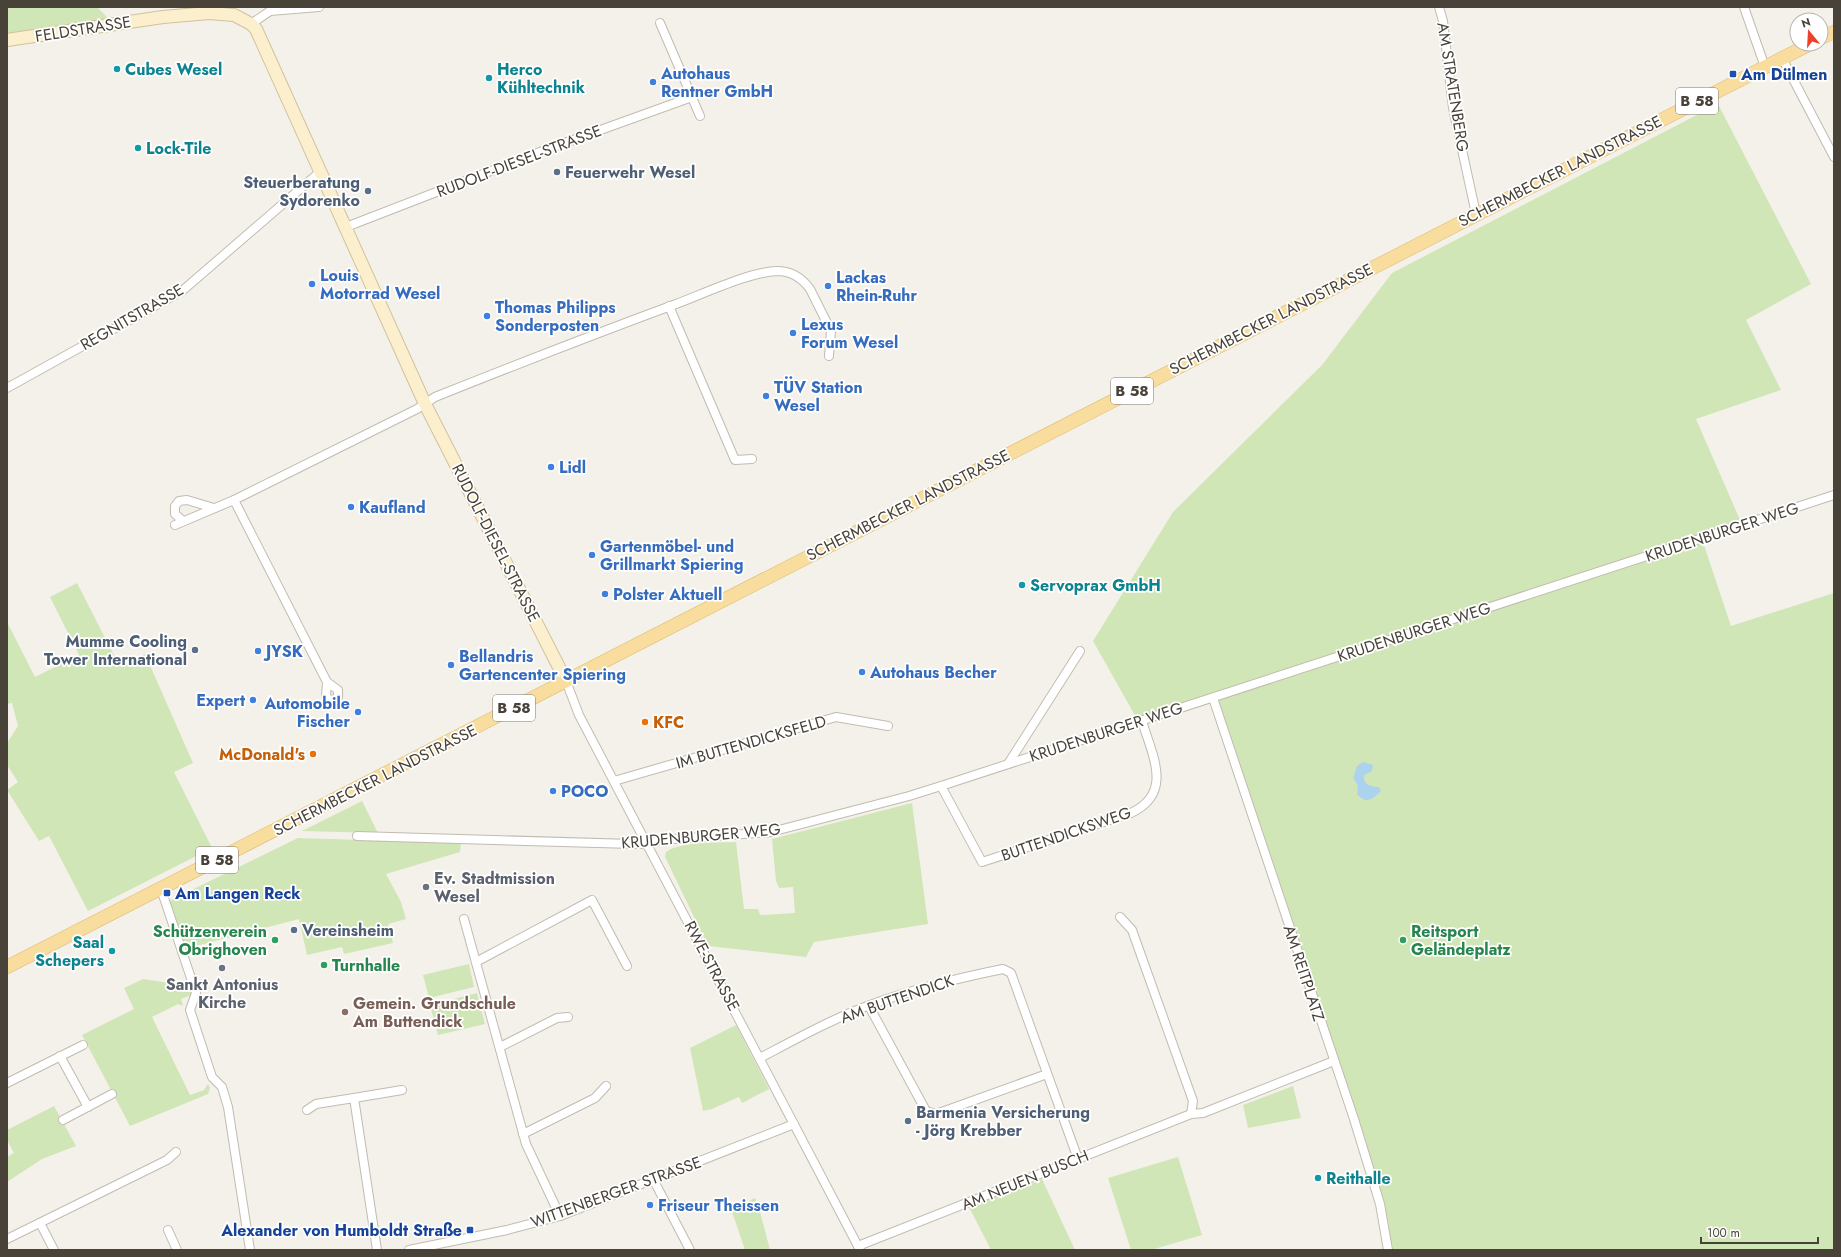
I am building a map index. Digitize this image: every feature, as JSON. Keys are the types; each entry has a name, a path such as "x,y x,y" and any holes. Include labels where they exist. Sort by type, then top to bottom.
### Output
{"main road":[{"name":"SCHERMBECKER LANDSTRASSE","path":"7,967 566,681 662,630 1794,52"}],"street":[{"path":"252,24 270,11 319,7"},
{"name":"AM STRATENBERG","path":"1440,7 1444,21 1453,108 1476,214"},
{"path":"1744,7 1765,67"},
{"name":"FELDSTRASSE","path":"7,40 163,17 209,13 234,15 252,24"},
{"path":"660,23 700,116"},
{"name":"RUDOLF-DIESEL-STRASSE","path":"252,24 262,38 426,404 566,681"},
{"path":"1782,58 1834,157"},
{"name":"RUDOLF-DIESEL-STRASSE","path":"346,227 545,150 692,97"},
{"name":"REGNITSTRASSE","path":"7,388 182,291 321,172"},
{"path":"175,525 234,500 426,404 435,396 669,306 731,283 765,273 786,272 800,278 810,289 831,330 829,356"},
{"path":"669,306 735,460 752,459"},
{"name":"KRUDENBURGER WEG","path":"357,836 648,844 660,840 771,832 909,796 941,786 1834,495"},
{"path":"183,521 175,514 176,506 179,501 187,500 214,508"},
{"path":"234,500 327,682"},
{"path":"1008,764 1080,651"},
{"name":"RWE-STRASSE","path":"566,681 579,714 859,1248"},
{"name":"AM REITPLATZ","path":"1213,698 1354,1119 1380,1204 1388,1250"},
{"name":"IM BUTTENDICKSFELD","path":"614,781 836,717 888,726"},
{"name":"BUTTENDICKSWEG","path":"941,786 982,862 1131,813 1150,801 1156,788 1157,780 1155,764 1142,721"},
{"path":"161,889 196,993 190,1010 212,1077 222,1087 228,1107 250,1250"},
{"path":"476,962 592,900 627,966"},
{"path":"464,918 523,1134 529,1152 560,1216"},
{"path":"1120,918 1132,930 1193,1101 1191,1114"},
{"name":"AM BUTTENDICK","path":"760,1058 819,1027 869,1006 919,988 960,977 1003,969 1008,970 1011,973 1078,1159"},
{"path":"869,1006 926,1111 931,1114 936,1114 1047,1074"},
{"path":"500,1048 557,1018 568,1017"},
{"path":"7,1082 84,1045"},
{"path":"60,1056 88,1107"},
{"name":"AM NEUEN BUSCH","path":"859,1248 1191,1114 1203,1113 1334,1061"},
{"path":"523,1134 595,1098 606,1086"},
{"path":"306,1110 316,1104 402,1090"},
{"path":"63,1120 112,1094"},
{"path":"354,1098 377,1250"},
{"name":"WITTENBERGER STRASSE","path":"409,1250 560,1216 794,1124"},
{"path":"7,1239 167,1160 176,1152"},
{"path":"653,1179 686,1249"},
{"path":"40,1223 54,1250"},
{"path":"168,1230 178,1250"},
{"path":"454,1241 455,1250"}],"green space":[{"path":"7,7 97,7 111,21 7,39"},
{"path":"1718,104 1811,284 1746,320 1781,390 1696,419 1744,529 1703,542 1731,626 1834,593 1834,1250 1389,1250 1387,1231 1215,699 1137,719 1093,641 1173,512 1322,365 1392,273","holes":["1355,772 1363,775 1368,785 1372,787 1358,791 1358,786 1353,778"]},
{"path":"77,583 120,667 145,654 193,763 174,772 212,848 88,911 49,836 39,841 7,790 18,782 7,765 7,743 18,726 12,703 7,704 7,622 35,677 79,655 50,597"},
{"path":"362,801 378,833 302,831"},
{"path":"912,803 928,924 814,942 806,957 708,946 665,857 666,852 673,848 690,844 736,842 744,909 758,909 760,915 795,913 793,887 779,888 776,881 772,839"},
{"path":"298,838 461,843 460,852 386,874 401,902 406,919 388,924 393,943 344,954 342,947 307,955 299,919 185,949 169,901"},
{"path":"469,964 474,987 429,998 423,975"},
{"path":"143,979 190,986 192,995 181,999 183,1006 178,1004 152,1017 190,1095 204,1090 208,1084 210,1088 208,1094 130,1126 82,1035 134,1009 124,988"},
{"path":"477,993 485,1024 438,1035 430,1005"},
{"path":"736,1025 769,1089 742,1103 739,1097 712,1109 703,1111 690,1048"},
{"path":"1293,1086 1301,1118 1248,1128 1243,1105"},
{"path":"54,1106 76,1146 42,1159 7,1182 7,1157 14,1153 7,1140 7,1130"},
{"path":"1178,1157 1202,1235 1151,1250 1131,1250 1108,1178"},
{"path":"1042,1179 1075,1250 991,1250 969,1207"},
{"path":"755,1198 758,1204 770,1250 745,1250 731,1209"}],"water":[{"path":"1363,762 1373,765 1372,771 1364,775 1366,783 1370,786 1379,787 1381,791 1369,800 1363,799 1357,794 1358,786 1353,778 1357,766"}],"place":[{"name":"Cubes Wesel","path":"117,69"},
{"name":"Am Dülmen","path":"1733,74"},
{"name":"Herco Kühltechnik","path":"489,78"},
{"name":"Autohaus Rentner GmbH","path":"653,82"},
{"name":"Lock-Tile","path":"138,148"},
{"name":"Feuerwehr Wesel","path":"557,172"},
{"name":"Steuerberatung Sydorenko","path":"368,191"},
{"name":"Louis Motorrad Wesel","path":"312,284"},
{"name":"Lackas Rhein-Ruhr","path":"828,286"},
{"name":"Thomas Philipps Sonderposten","path":"487,316"},
{"name":"Lexus Forum Wesel","path":"793,333"},
{"name":"TÜV Station Wesel","path":"766,396"},
{"name":"Lidl","path":"551,467"},
{"name":"Kaufland","path":"351,507"},
{"name":"Gartenmöbel- und Grillmarkt Spiering","path":"592,555"},
{"name":"Servoprax GmbH","path":"1022,585"},
{"name":"Polster Aktuell","path":"605,594"},
{"name":"Mumme Cooling Tower International","path":"195,650"},
{"name":"JYSK","path":"258,651"},
{"name":"Bellandris Gartencenter Spiering","path":"451,665"},
{"name":"Autohaus Becher","path":"862,672"},
{"name":"Expert","path":"253,700"},
{"name":"Automobile Fischer","path":"358,712"},
{"name":"KFC","path":"645,722"},
{"name":"McDonald's","path":"313,754"},
{"name":"POCO","path":"553,791"},
{"name":"Ev. Stadtmission Wesel","path":"426,887"},
{"name":"Am Langen Reck","path":"167,893"},
{"name":"Vereinsheim","path":"294,930"},
{"name":"Schützenverein Obrighoven","path":"275,940"},
{"name":"Reitsport Geländeplatz","path":"1403,940"},
{"name":"Saal Schepers","path":"112,951"},
{"name":"Turnhalle","path":"324,965"},
{"name":"Sankt Antonius Kirche","path":"222,968"},
{"name":"Gemein. Grundschule Am Buttendick","path":"345,1012"},
{"name":"Barmenia Versicherung - Jörg Krebber","path":"908,1121"},
{"name":"Reithalle","path":"1318,1178"},
{"name":"Friseur Theissen","path":"650,1205"},
{"name":"Alexander von Humboldt Straße","path":"470,1230"}]}
